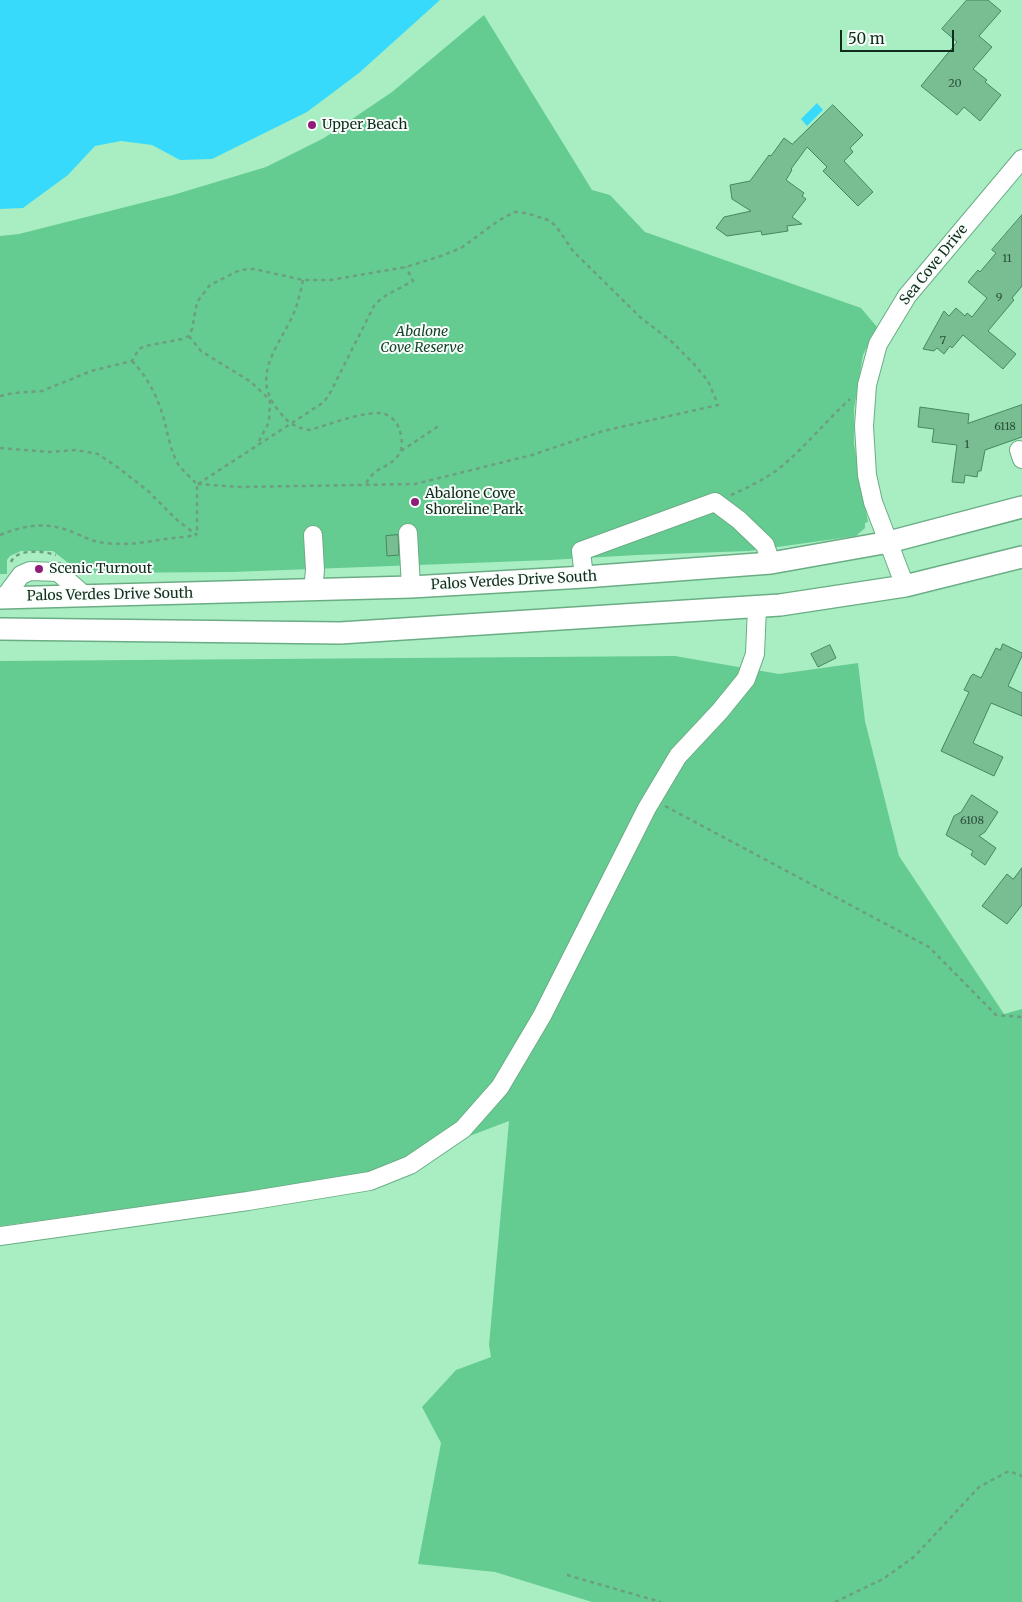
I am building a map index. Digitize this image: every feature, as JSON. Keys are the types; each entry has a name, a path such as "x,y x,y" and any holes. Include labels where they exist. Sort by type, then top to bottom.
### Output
{"main road":[{"name":"Palos Verdes Drive South","path":"2,598 411,587 771,564 889,542 1022,507"},
{"path":"0,629 340,633 757,607 905,586 1022,557"}],"street":[{"name":"Sea Cove Drive","path":"905,586 873,502 867,475 864,426 867,385 878,344 907,296 1022,159"},
{"path":"584,577 581,551 715,502 739,520 765,545 771,564"},
{"path":"408,533 411,587"},
{"path":"313,535 313,591"},
{"path":"0,1236 370,1181 410,1166 463,1129 500,1087 542,1016 615,870 678,756 720,711 746,679 755,654 757,607"}],"path":[{"path":"0,396 42,391 91,371 132,361 139,349 145,346 189,336 197,302 210,285 234,272 254,269 303,280 330,280 406,267 461,248 498,221 514,212 548,220 556,226 573,251 640,317 672,342 694,364 708,382 718,406 603,431 532,455 415,484 241,487 197,484 178,464 170,445 163,417 150,386 142,371 132,361"},
{"path":"197,484 324,402 375,304 385,296 413,281 406,267"},
{"path":"256,446 269,422 270,400 267,391 266,374 270,359 291,320 298,302 303,280"},
{"path":"189,336 202,351 250,382 270,400 291,424 301,429 310,430 361,415 386,414 394,420 400,430 401,452"},
{"path":"715,502 752,485 789,461 835,413 867,385"},
{"path":"366,484 370,475 440,425"},
{"path":"0,448 49,452 76,450 98,454 141,485 177,520 197,535"},
{"path":"197,484 197,535"},
{"path":"0,535 18,528 41,525 56,526 78,534 90,541 108,544 140,544 197,535"},
{"path":"10,567 14,557 18,554 29,552 54,554 62,561"},
{"path":"652,800 930,947 996,1015 1022,1017"},
{"path":"834,1602 883,1579 914,1557 979,1487 1009,1471 1022,1476"},
{"path":"567,1575 661,1602"}],"green space":[{"name":"Abalone Cove Reserve","path":"484,15 592,190 610,195 645,232 861,308 877,327 863,355 854,409 854,444 868,522 865,523 865,528 856,536 749,551 232,572 81,573 53,551 21,551 10,556 7,560 7,574 0,574 0,236 19,234 173,195 266,167 324,138 392,92"},
{"path":"675,656 779,674 858,663 865,721 899,856 1004,1014 1022,1009 1022,1602 592,1602 495,1572 418,1564 441,1443 422,1407 456,1370 491,1357 489,1345 509,1121 367,1175 0,1226 0,661"}],"water":[{"path":"0,0 440,0 359,73 307,112 212,159 180,160 152,145 121,141 95,146 68,175 23,208 0,209"},
{"path":"817,103 823,110 807,126 801,119"}],"building":[{"path":"967,0 988,0 1001,11 979,36 992,47 973,69 1001,95 980,121 964,107 957,115 921,86 957,42 942,29"},
{"path":"833,105 863,135 850,148 853,152 844,161 873,192 858,206 823,171 827,167 807,147 791,169 786,180 804,193 802,196 806,199 792,217 802,224 787,226 788,231 762,235 761,231 727,236 716,228 724,217 751,211 732,199 730,185 750,181 784,138 792,144"},
{"path":"1022,215 1022,286 1012,298 1014,300 988,331 1016,354 1003,369 963,335 944,354 937,348 934,351 923,349 944,311 949,316 956,308 965,316 967,313 972,317 987,298 968,282 978,270 980,272 996,253 992,250"},
{"path":"1022,405 1022,437 985,450 981,471 978,471 977,477 965,475 964,483 952,482 957,445 932,442 934,429 918,427 920,407 969,414 968,423"},
{"path":"398,535 399,555 387,556 386,536"},
{"path":"1003,644 1022,653 1008,686 1022,693 1022,716 991,703 973,743 1003,757 994,776 941,751 969,692 964,690 971,676 973,674 981,678 996,648 1000,650"},
{"path":"830,645 836,658 818,667 811,654"},
{"path":"972,795 998,812 985,832 979,836 996,848 985,865 971,855 973,851 946,835 954,816 961,812"},
{"path":"1022,868 1022,905 1007,924 982,906 1007,874 1013,879"}],"place":[{"name":"Upper Beach","path":"312,125"},
{"name":"Abalone Cove Shoreline Park","path":"415,502"},
{"name":"Scenic Turnout","path":"39,569"}]}
